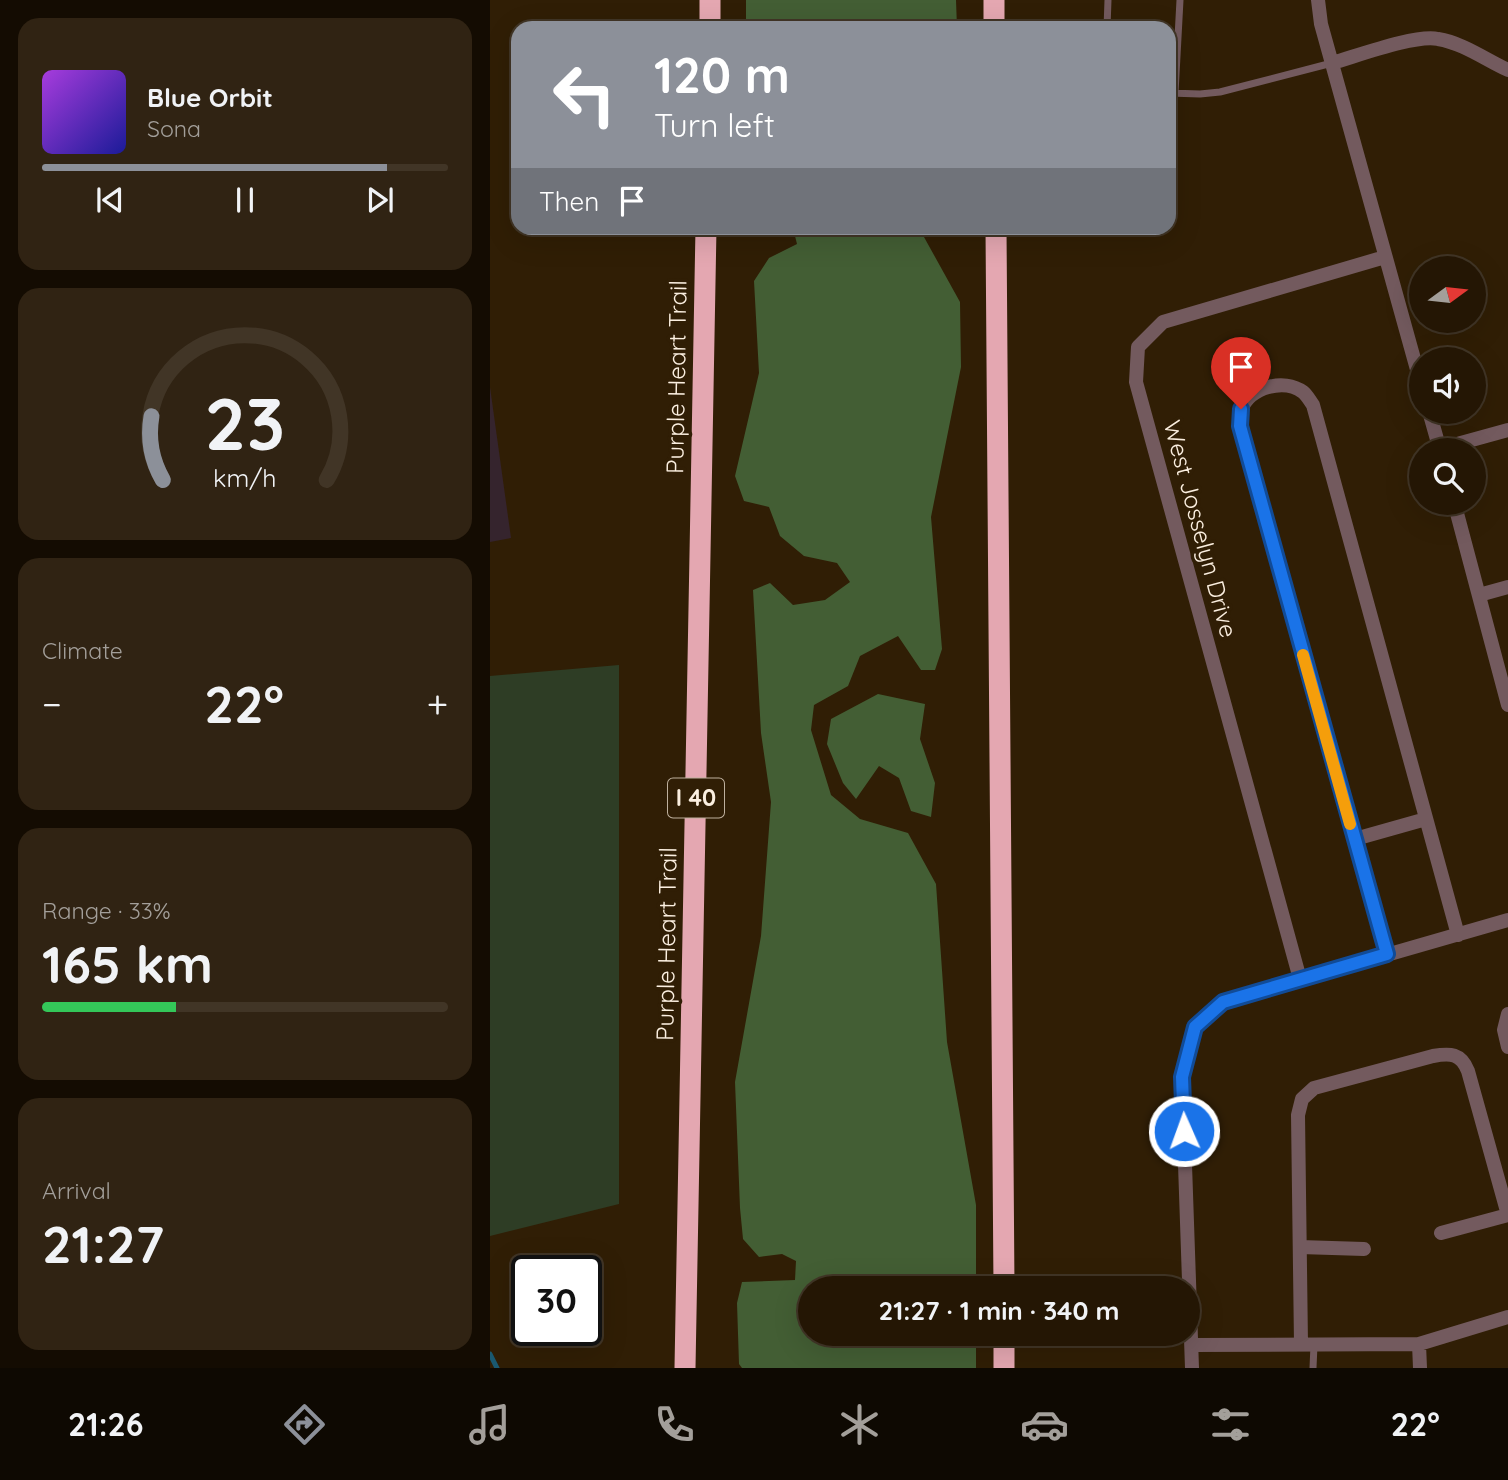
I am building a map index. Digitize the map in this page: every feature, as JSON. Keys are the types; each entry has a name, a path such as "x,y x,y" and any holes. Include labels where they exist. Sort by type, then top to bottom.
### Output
{"highway":[{"path":"710,0 710,21"},
{"path":"994,0 994,21"},
{"name":"Purple Heart Trail","path":"685,1368 706,235"},
{"path":"996,235 1004,1276"},
{"path":"1004,1346 1004,1368"}],"street":[{"path":"1318,0 1321,24 1411,347"},
{"path":"1332,63 1419,39 1436,38 1453,43 1508,70"},
{"name":"West Josselyn Drive","path":"1300,979 1136,382 1138,347 1163,322 1385,257"},
{"path":"1387,954 1240,426 1241,409 1254,394 1272,385 1294,387 1305,393 1313,405 1458,935"},
{"path":"1479,438 1508,430"},
{"path":"1457,515 1479,595 1503,668 1508,705"},
{"path":"1479,595 1508,587"},
{"path":"1354,839 1426,819"},
{"path":"1189,1276 1182,1077 1195,1027 1223,1002 1508,920"},
{"path":"1508,1014 1504,1030 1508,1047"},
{"path":"1308,1344 1300,1247 1298,1115 1302,1099 1314,1088 1448,1053 1457,1055 1465,1062 1508,1215 1441,1233"},
{"path":"1300,1247 1364,1249"},
{"path":"1200,1345 1419,1344 1508,1317"},
{"path":"1419,1344 1420,1368"},
{"path":"1192,1346 1192,1368"}],"lane":[{"path":"1107,21 1108,0"},
{"path":"1176,46 1180,0"},
{"path":"1176,93 1220,92 1332,63"},
{"path":"1308,1344 1313,1368"}],"shaded area":[{"path":"490,387 511,538 490,542"}],"green space":[{"path":"746,0 956,0 957,21 746,21"},
{"path":"795,235 923,235 960,302 961,367 931,517 942,649 935,670 921,670 898,636 860,656 848,686 814,705 811,730 831,795 860,819 908,833 936,884 947,1042 976,1205 976,1276 798,1276 798,1346 976,1346 976,1368 742,1368 739,1364 737,1303 742,1282 795,1280 796,1261 782,1254 759,1257 743,1239 740,1208 735,1082 761,936 771,802 761,733 753,590 770,583 793,605 825,600 850,582 837,563 804,556 780,536 769,507 744,501 735,476 759,373 754,281 769,258 797,244"},
{"path":"619,665 619,1204 490,1236 490,676"},
{"path":"878,694 925,704 920,739 935,783 931,817 911,811 899,778 879,766 856,799 843,783 827,744 831,719"}],"waterway":[{"path":"490,1354 497,1368"}],"slow traffic":[{"path":"1303,655 1350,824"}],"route":[{"path":"1184,1131 1182,1077 1195,1027 1223,1002 1387,954 1240,426 1241,409"}]}
